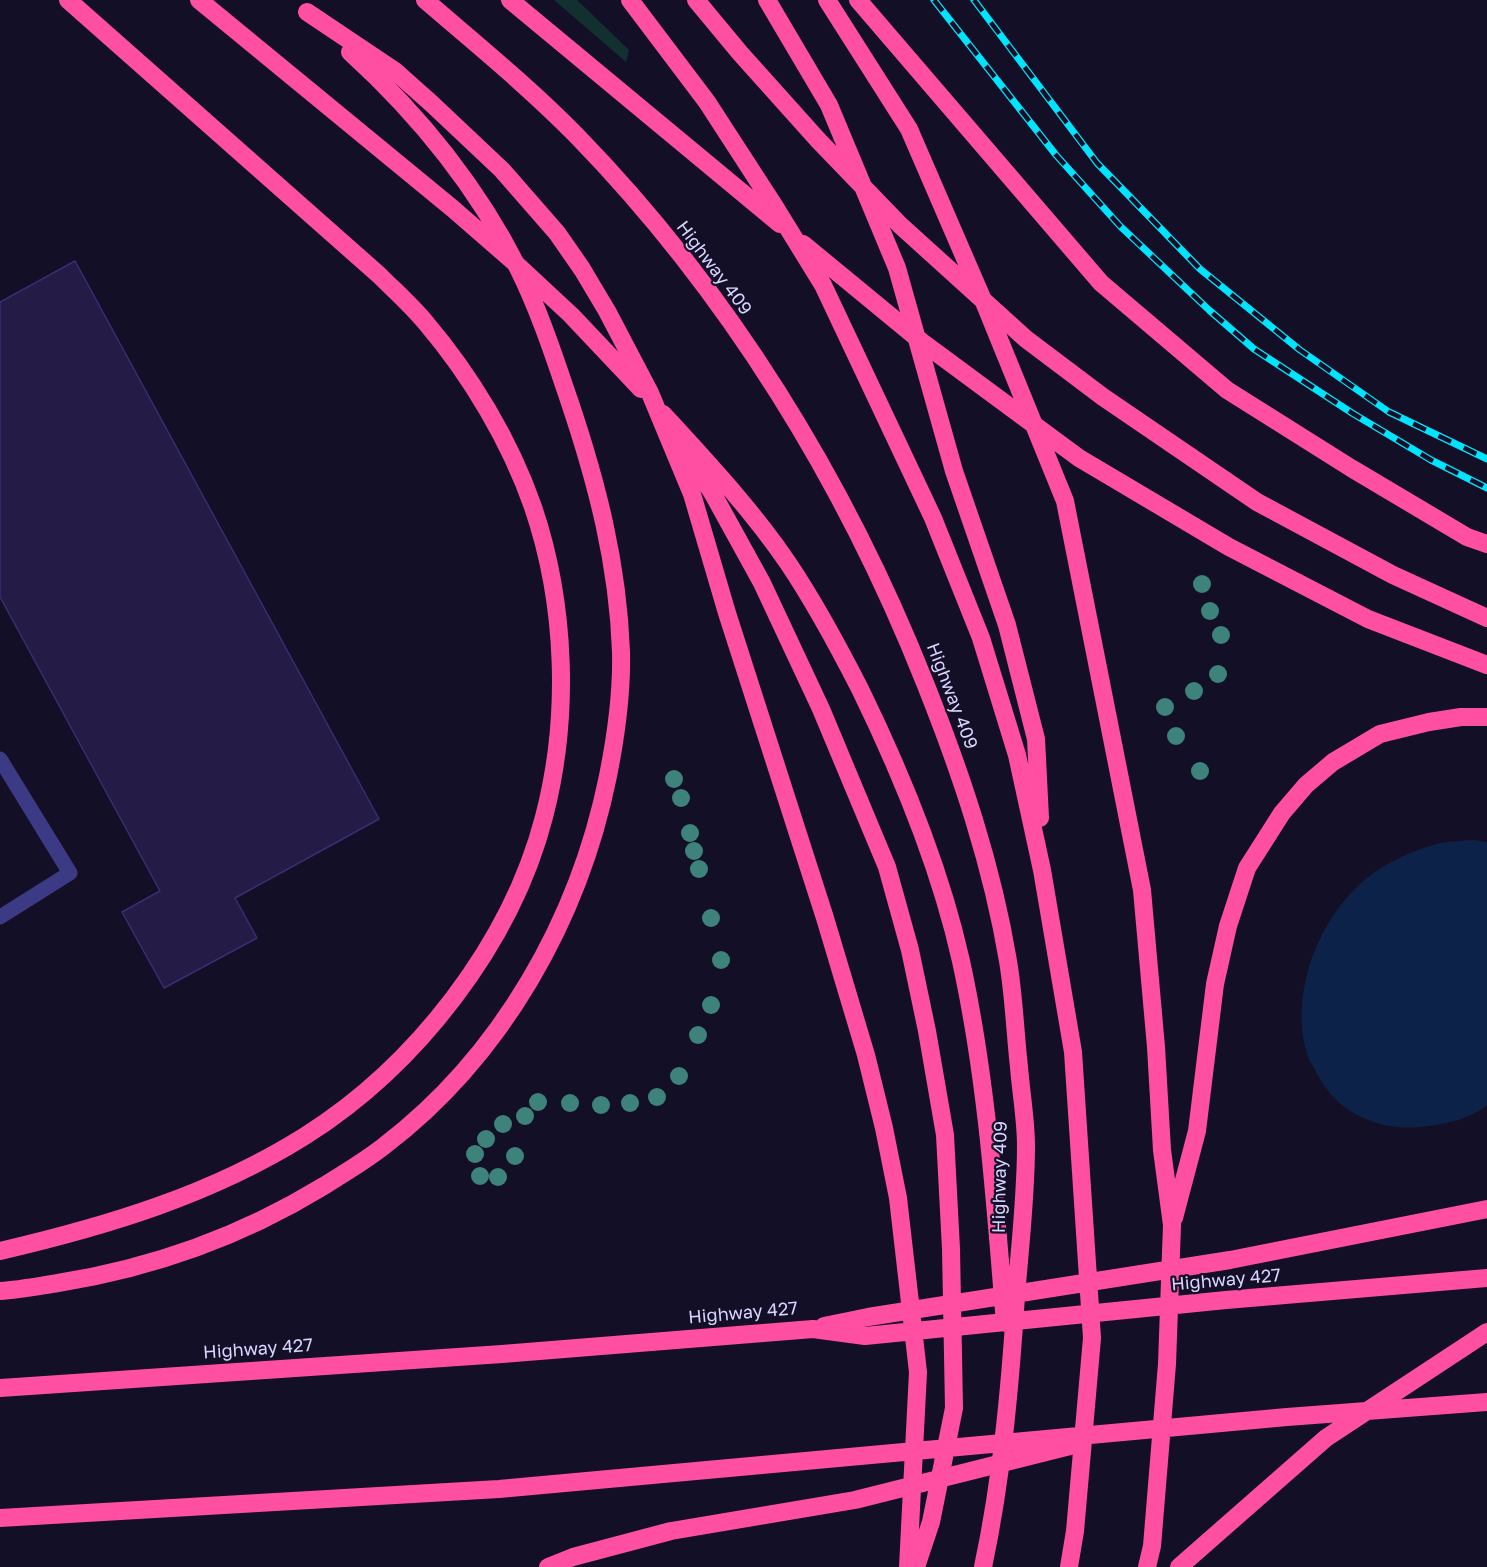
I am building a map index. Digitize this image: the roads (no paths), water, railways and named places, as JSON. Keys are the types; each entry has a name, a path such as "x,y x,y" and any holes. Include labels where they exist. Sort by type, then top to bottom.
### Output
{"highway":[{"path":"0,1251 93,1228 158,1207 237,1173 305,1136 352,1102 384,1074 416,1042 459,991 493,939 513,901 530,863 544,817 554,772 559,721 560,663 556,610 542,539 533,507 513,459 458,364 425,321 379,275 68,0"},
{"path":"199,0 452,208 571,315 733,491 789,564 839,647 884,738 916,819 946,905 961,961 985,1100 1011,1383"},
{"name":"Highway 409","path":"425,0 512,74 576,135 634,199 724,313 808,440 854,523 910,645 941,723 975,819 1008,963 1026,1144 1011,1383 992,1525 983,1567"},
{"path":"510,0 922,342 1079,458 1229,547 1368,619 1487,665"},
{"path":"630,0 674,56 740,152 823,285 933,518 981,638 1017,755 1042,870 1073,1052 1092,1338 1075,1531 1069,1567"},
{"path":"696,0 818,140 900,225 1026,339 1186,455 1257,502 1393,575 1487,618"},
{"path":"767,0 829,105 897,268 954,471 1007,625 1036,739 1042,870"},
{"path":"826,0 909,129 986,307 1065,501 1142,890 1156,1047 1162,1150 1172,1225 1167,1364 1152,1546 1147,1567"},
{"path":"858,0 1085,265 1110,291 1227,390 1467,537 1487,544"},
{"path":"0,1291 86,1279 167,1259 218,1241 282,1212 386,1145 453,1082 493,1035 517,1001 563,917 585,860 602,803 613,752 618,706 621,655 616,583 606,526 593,474 542,326 515,262 496,227 467,185 405,107 369,69 300,6"},
{"path":"300,6 395,71 502,170 557,233 607,311 645,382 692,494 727,613 825,918 866,1056 884,1128 898,1198 918,1372 908,1567"},
{"path":"645,393 713,494 774,608 821,709 886,867 917,984 945,1135 951,1249 954,1408 931,1522 916,1567"},
{"path":"1172,1225 1197,1131 1218,972 1228,926 1247,868 1282,813 1306,785 1333,762 1380,734 1429,722 1461,717 1487,717"},
{"path":"813,1329 868,1317 1230,1260 1487,1209"},
{"name":"Highway 427","path":"0,1388 502,1354 813,1329 865,1336 1226,1300 1487,1278"},
{"path":"1179,1567 1326,1438 1487,1332"},
{"path":"0,1518 499,1489 1487,1402"},
{"path":"548,1567 573,1557 671,1531 855,1500 1127,1432"}],"lane":[{"path":"0,759 70,873 0,917"}],"water":[{"path":"1473,840 1487,842 1487,1105 1464,1118 1437,1125 1405,1128 1372,1121 1350,1111 1331,1095 1309,1058 1303,1031 1302,1009 1310,964 1319,942 1342,903 1375,872 1396,859 1419,850 1441,843"}],"railway":[{"path":"934,0 1056,155 1120,226 1209,310 1254,349 1352,413 1431,460 1487,488"},
{"path":"974,0 1097,163 1200,269 1300,350 1389,412 1487,459"}]}
